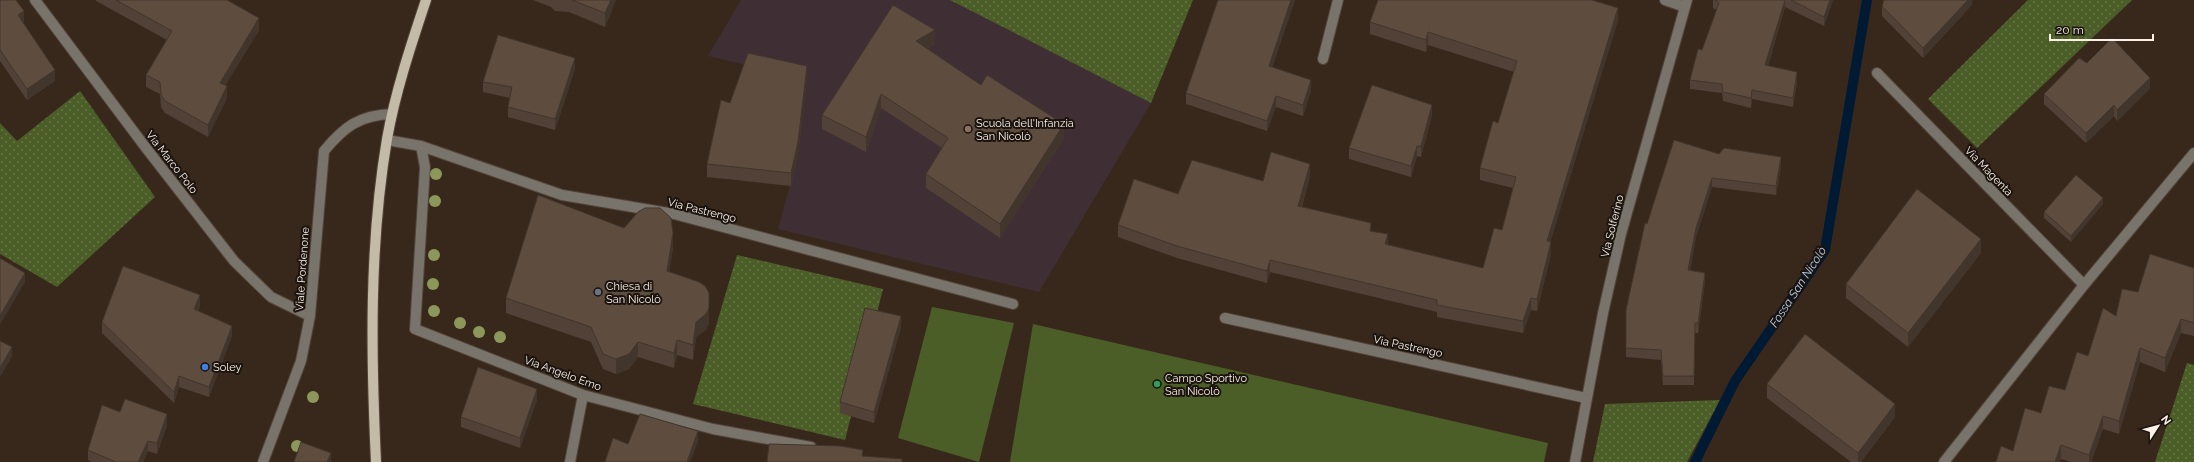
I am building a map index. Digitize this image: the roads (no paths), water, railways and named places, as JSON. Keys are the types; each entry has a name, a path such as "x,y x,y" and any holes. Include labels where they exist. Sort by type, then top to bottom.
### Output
{"main road":[{"path":"376,462 373,321 375,232 387,140 392,114 426,0"}],"street":[{"name":"Via Marco Polo","path":"35,0 146,148 234,261 271,297 310,316"},
{"path":"1323,59 1338,0"},
{"path":"1665,0 1686,3"},
{"name":"Via Solferino","path":"1575,462 1586,398 1621,234 1686,3"},
{"name":"Via Magenta","path":"1877,73 2084,285"},
{"name":"Viale Pordenone","path":"263,462 301,360 310,316 324,152 340,132 352,123 392,114"},
{"name":"Via Pastrengo","path":"387,140 421,146 562,196 674,214 1013,304"},
{"name":"Via Angelo Emo","path":"421,146 425,167 415,329 583,394 713,429 820,449"},
{"path":"1944,462 2084,285 2194,152"},
{"name":"Via Pastrengo","path":"1225,318 1586,398"},
{"path":"570,462 583,394"}],"waterway":[{"name":"Fossa San Nicolò","path":"1695,462 1735,381 1825,250 1867,0"}],"place":[{"name":"Scuola dell'Infanzia San Nicolò","path":"968,129"},
{"name":"Chiesa di San Nicolò","path":"598,292"},
{"name":"Soley","path":"205,367"},
{"name":"Campo Sportivo San Nicolò","path":"1157,384"}]}
